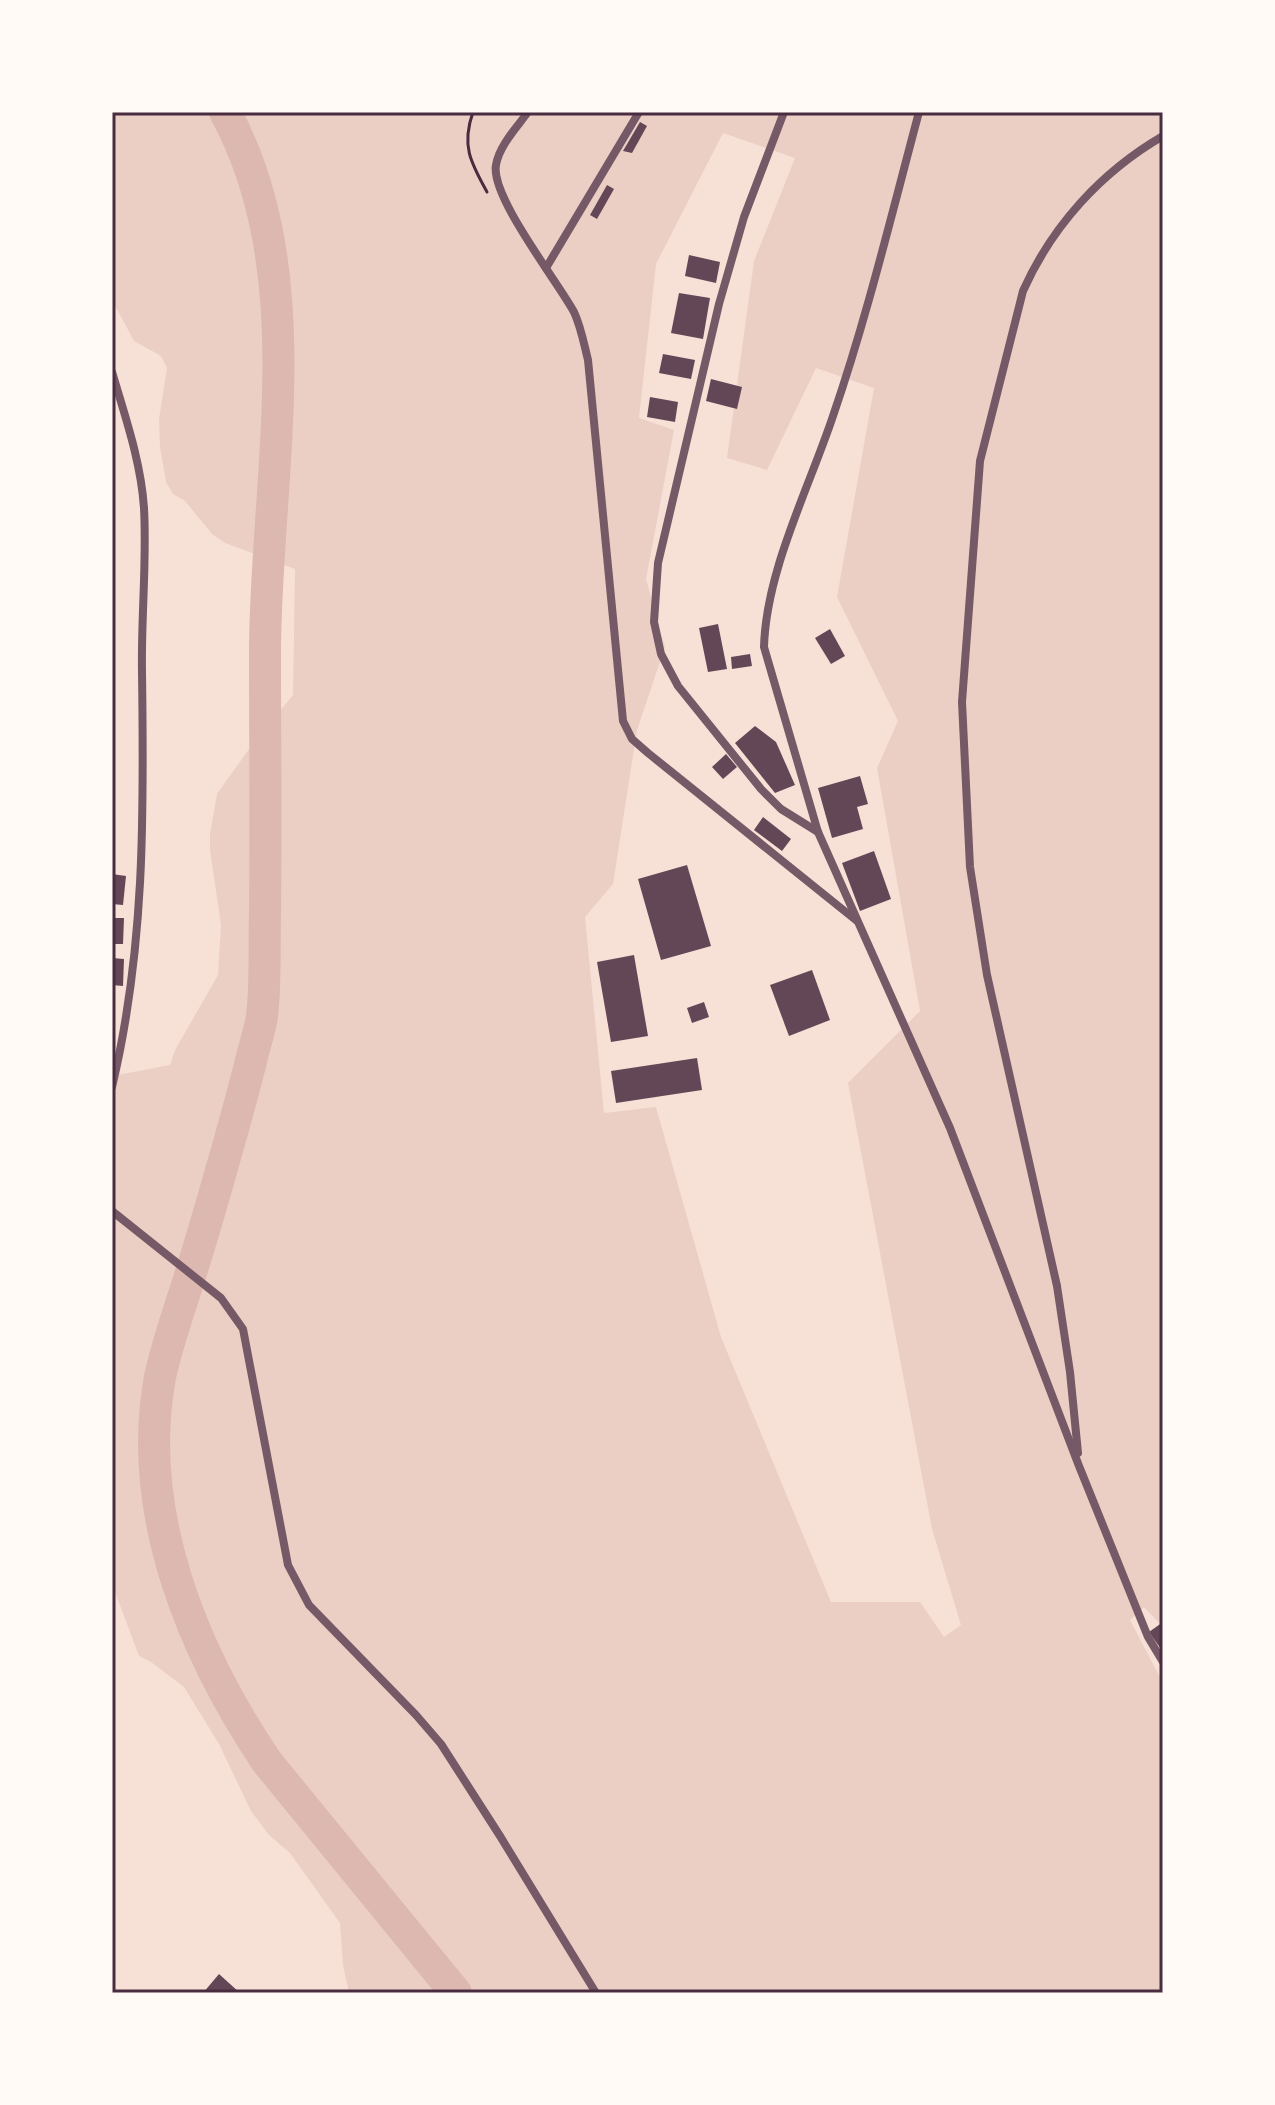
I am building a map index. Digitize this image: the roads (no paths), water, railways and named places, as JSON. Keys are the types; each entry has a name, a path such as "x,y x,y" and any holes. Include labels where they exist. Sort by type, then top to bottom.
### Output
{"street":[{"path":"528,112 499,157 496,176 524,233 575,316 588,360 623,721 632,739 640,746 857,921"},
{"path":"546,268 639,112"},
{"path":"784,112 744,217 719,304 658,563 654,622 661,654 678,686 781,809 818,832"},
{"path":"919,112 834,413 773,582 765,629 767,663 818,832 950,1128 1079,1466 1148,1637 1163,1662"},
{"path":"1079,1466 1070,1372 1057,1286 987,975 970,867 962,702 980,461 1023,291 1034,266 1069,212 1123,165 1163,136"},
{"path":"112,372 136,459 144,507 141,637 144,786 134,974 125,1034 112,1087"},
{"path":"112,1211 221,1298 243,1329 288,1565 300,1590 309,1605 441,1744 596,1993"}],"waterway":[{"path":"225,112 252,174 269,239 277,306 276,445 265,649 264,991 260,1026 242,1097 160,1377 154,1428 156,1479 163,1530 176,1579 194,1628 240,1719 267,1762 456,1993"}]}
